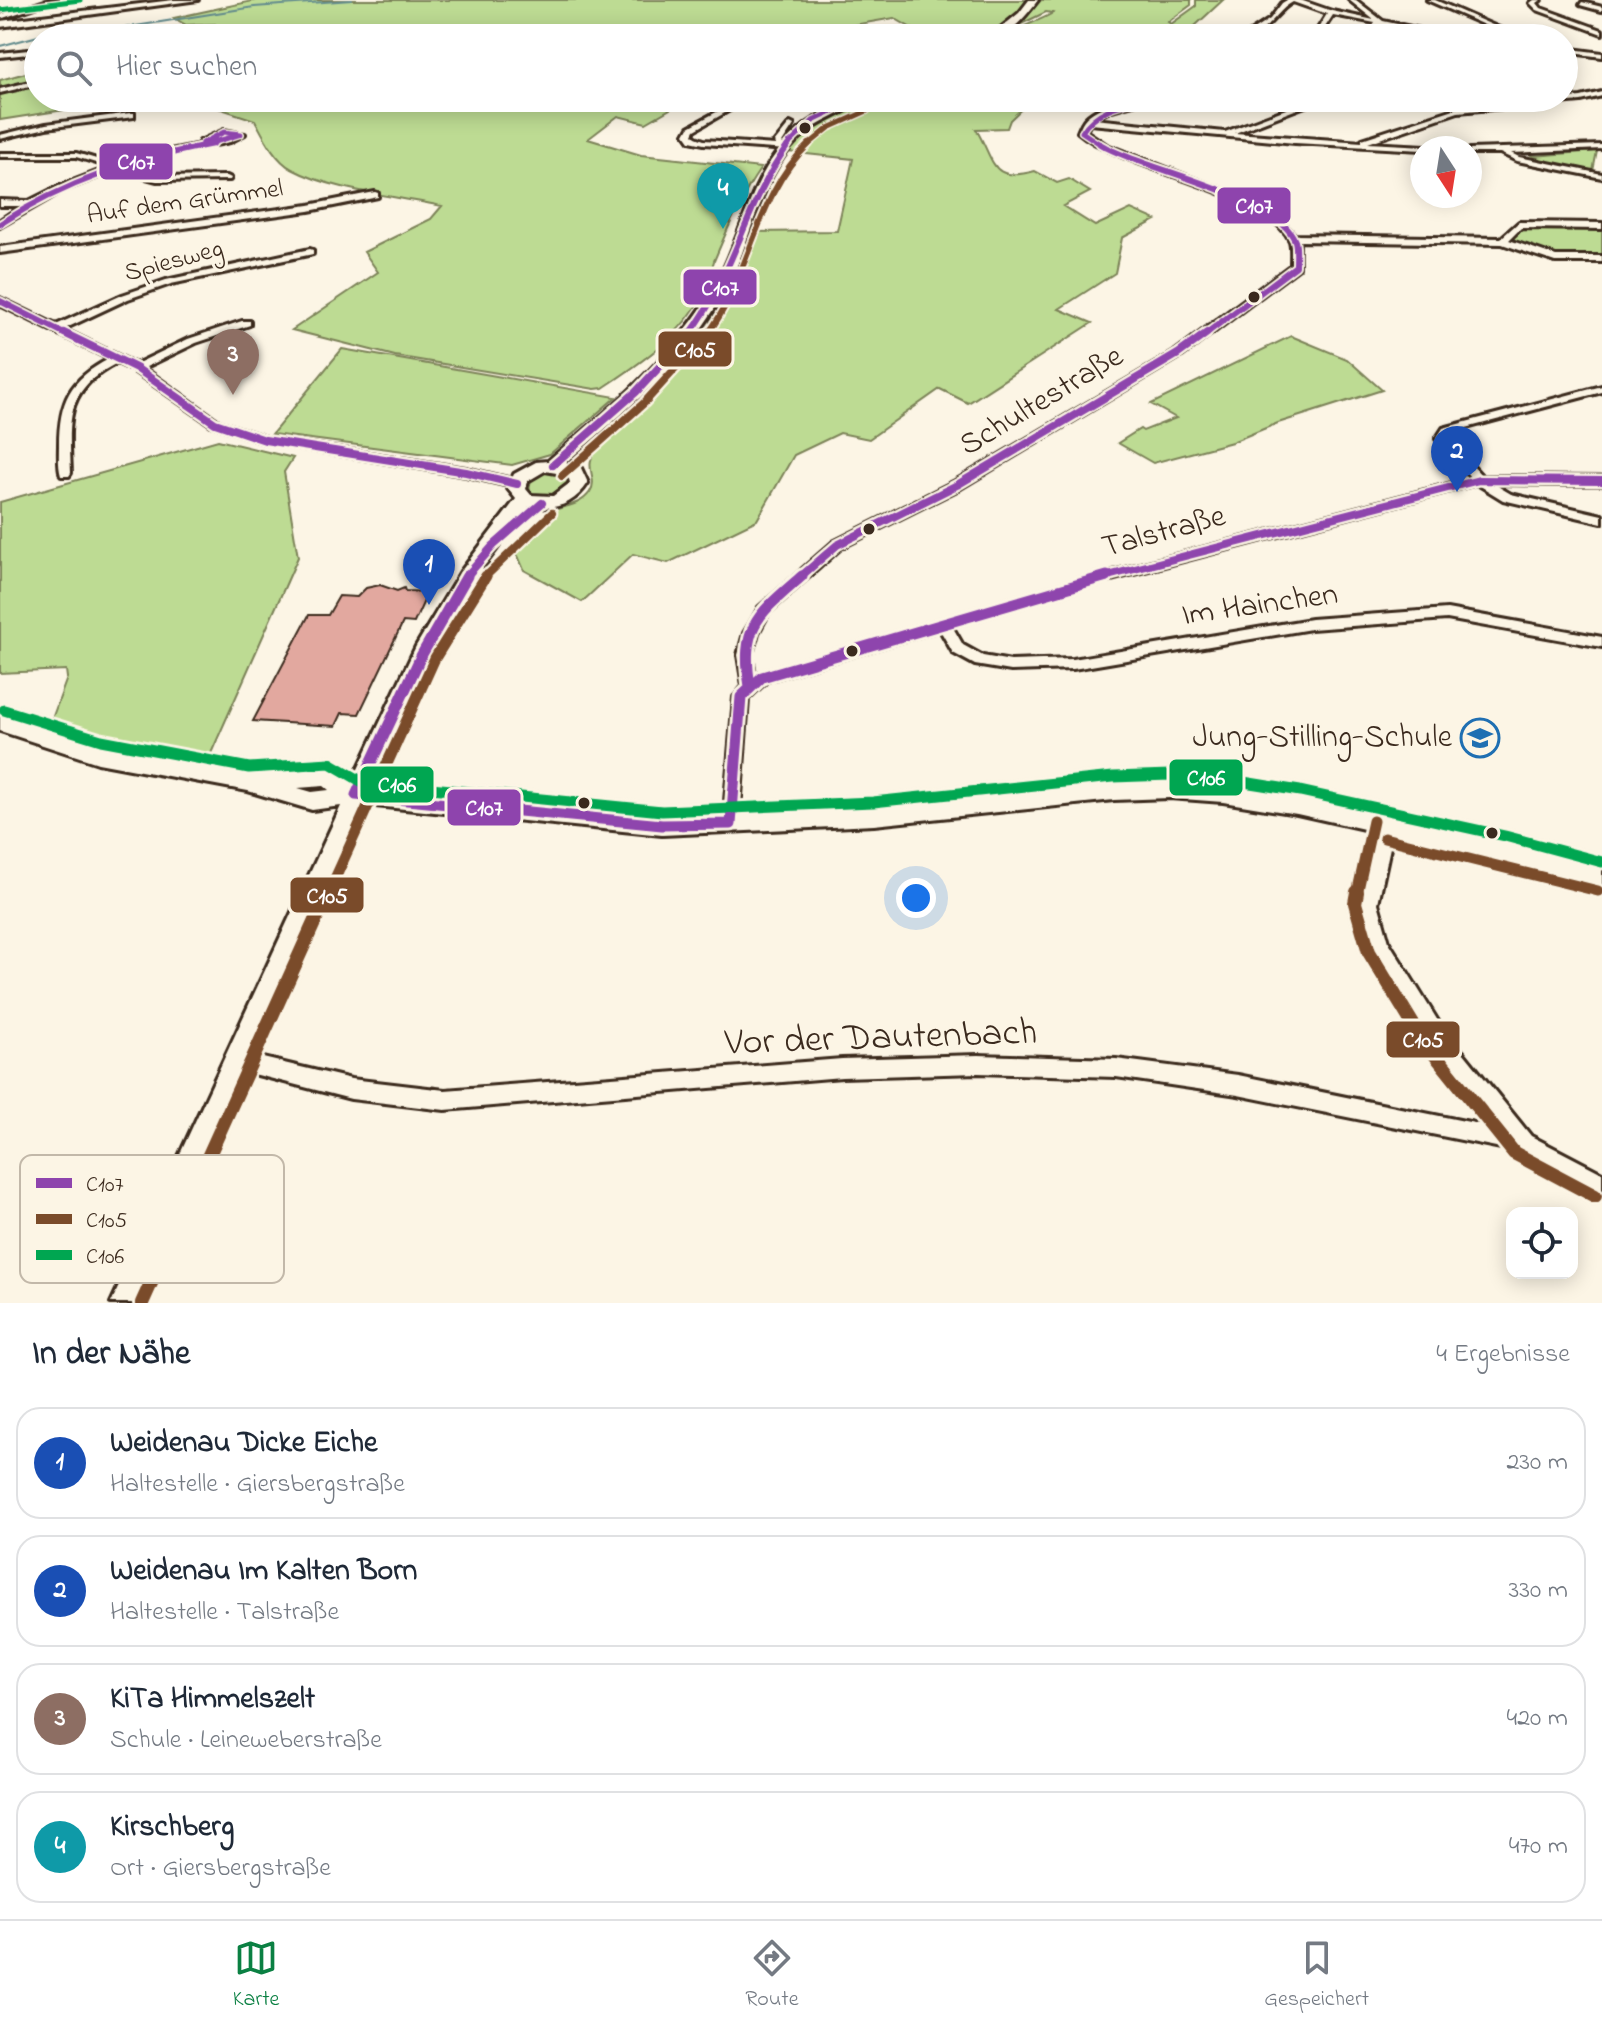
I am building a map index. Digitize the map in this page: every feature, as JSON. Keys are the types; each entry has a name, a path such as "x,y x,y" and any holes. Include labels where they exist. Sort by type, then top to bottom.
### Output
{"street":[{"path":"0,17 54,0"},
{"path":"0,24 194,0"},
{"path":"1011,24 1034,0"},
{"path":"1266,24 1284,4 1293,0 1331,13 1384,24"},
{"path":"1352,0 1377,18 1379,23"},
{"path":"1430,0 1486,24"},
{"path":"1538,0 1533,3 1539,9 1602,32"},
{"path":"1582,4 1602,9"},
{"path":"1324,24 1331,13"},
{"path":"0,55 24,52"},
{"path":"1578,52 1602,55"},
{"path":"0,91 24,85"},
{"path":"1578,99 1602,94"},
{"path":"722,112 692,129 689,134 693,139 704,142 784,148"},
{"path":"195,1155 423,651 468,575 487,552 527,490 561,466 672,353 708,309 735,257 761,182 784,148 813,122 833,112"},
{"path":"1103,112 1087,121 1082,132 1101,148 1126,160 1229,193 1276,219 1294,238 1503,241 1555,259 1602,259"},
{"path":"1224,134 1284,112"},
{"path":"1358,144 1451,112"},
{"path":"0,137 46,126 131,115"},
{"path":"1087,121 1410,147"},
{"path":"784,148 778,139 790,125"},
{"path":"0,224 31,204 118,167 203,143"},
{"path":"1482,151 1602,147"},
{"path":"1501,151 1517,159 1602,176"},
{"path":"0,155 65,154 157,179 227,178"},
{"name":"Auf dem Grümmel","path":"0,250 309,208 375,195"},
{"path":"0,203 31,204"},
{"path":"1503,241 1519,225 1602,226"},
{"name":"Schultestraße","path":"731,824 741,697 750,686 745,655 751,633 764,610 837,545 957,485 1178,354 1296,266 1299,255 1294,238"},
{"name":"Spiesweg","path":"55,329 125,297 169,282 310,252"},
{"path":"0,301 136,368 215,423 235,432 265,440 466,472 562,499 576,489 579,477 561,466"},
{"path":"136,368 192,341 246,323"},
{"path":"65,473 64,420 69,399 81,380 98,367 116,359"},
{"path":"1602,389 1447,430 1442,439 1479,480 1507,497 1602,519"},
{"name":"Talstraße","path":"750,686 762,677 1086,582 1479,480 1602,481"},
{"name":"Im Hainchen","path":"944,624 958,649 980,661 1011,666 1073,664 1311,624 1447,614 1602,642"},
{"path":"0,723 98,754 248,782 312,801 356,795 662,825 874,816 1114,791 1169,789 1253,796 1502,850 1602,877"},
{"path":"1387,824 1369,903 1381,945 1431,1027 1524,1143 1602,1184"},
{"name":"Vor der Dautenbach","path":"238,1061 351,1089 445,1100 842,1068 978,1064 1116,1068 1238,1085 1524,1143"},
{"path":"127,1303 136,1283"}],"green space":[{"path":"257,0 1027,0 1007,24 904,24 894,18 859,24 184,24 174,18"},
{"path":"1041,0 1191,0 1191,5 1168,22 1171,24 1030,24 1053,13 1046,12 1020,24"},
{"path":"1196,0 1223,0 1197,24 1171,24 1196,6"},
{"path":"24,73 24,112 51,112 0,120 0,80"},
{"path":"231,112 665,112 646,123 618,116 588,139 641,155 761,168 735,213 707,285 688,317 648,356 603,388 595,389 395,356 292,330 378,272 364,252 431,219 442,206 345,188 292,169 270,148 255,120"},
{"path":"842,112 1018,112 1007,128 976,129 996,167 1002,172 1020,174 1035,171 1057,183 1069,179 1090,192 1063,206 1095,226 1131,209 1156,220 1122,238 1115,273 1059,309 1092,323 968,403 940,389 869,439 840,433 794,455 757,520 668,563 633,554 582,602 524,570 518,556 510,550 546,514 575,504 590,492 593,483 592,457 588,455 656,387 704,332 727,294 748,232 837,231 853,159 787,152 815,124"},
{"path":"1597,151 1593,171 1546,162 1533,156"},
{"path":"1524,228 1602,228 1602,256 1553,255 1511,240"},
{"path":"1291,336 1347,359 1382,390 1278,423 1232,442 1153,463 1118,443 1140,429 1143,431 1176,418 1151,404"},
{"path":"342,349 616,397 550,454 512,465 272,434"},
{"path":"218,440 293,458 284,472 298,557 209,758 116,747 49,727 67,678 66,670 0,673 0,502"},
{"path":"549,471 566,476 568,484 560,492 550,495 529,491 531,478"}],"building":[{"path":"380,585 397,591 404,588 405,591 428,592 414,623 403,622 359,714 342,713 336,726 253,721 309,615 328,615 339,596 357,597 366,588"}],"waterway":[{"path":"148,24 254,7 352,0"},
{"path":"0,46 24,40"}],"transit line":[{"name":"C106","path":"0,10 80,0"},
{"name":"C107","path":"553,465 656,373 692,331 721,285 773,166 807,126 829,112"},
{"name":"C105","path":"562,476 664,384 717,321 741,274 771,199 798,154 829,128 865,112"},
{"name":"C107","path":"750,686 745,655 751,633 764,610 837,545 957,485 1178,354 1296,266 1295,241 1277,220 1248,202 1104,147 1082,132 1102,112"},
{"name":"C107","path":"0,224 60,189 103,172 241,134 224,132 203,143"},
{"name":"C107","path":"0,301 136,368 215,423 265,440 466,472 517,484"},
{"name":"C107","path":"731,824 741,697 762,677 1086,582 1479,480 1602,481"},
{"name":"C107","path":"356,795 407,683 450,602 484,556 542,503"},
{"name":"C105","path":"209,1155 435,658 486,576 552,513"},
{"name":"C106","path":"4,710 101,740 249,768 330,763 361,781 662,811 873,802 1113,777 1170,775 1225,779 1300,791 1505,836 1602,862"},
{"name":"C107","path":"356,795 662,825 731,824"},
{"name":"C105","path":"1373,821 1355,903 1369,952 1420,1036 1514,1153 1595,1196"},
{"name":"C105","path":"1384,838 1598,891"},
{"name":"C105","path":"142,1303 151,1283"}],"place":[{"name":"Kirschberg","path":"723,229"},
{"name":"KiTa Himmelszelt","path":"233,395"},
{"name":"Weidenau Im Kalten Born","path":"1457,492"},
{"name":"Weidenau Dicke Eiche","path":"429,605"},
{"name":"Jung-Stilling-Schule","path":"1480,738"}]}
